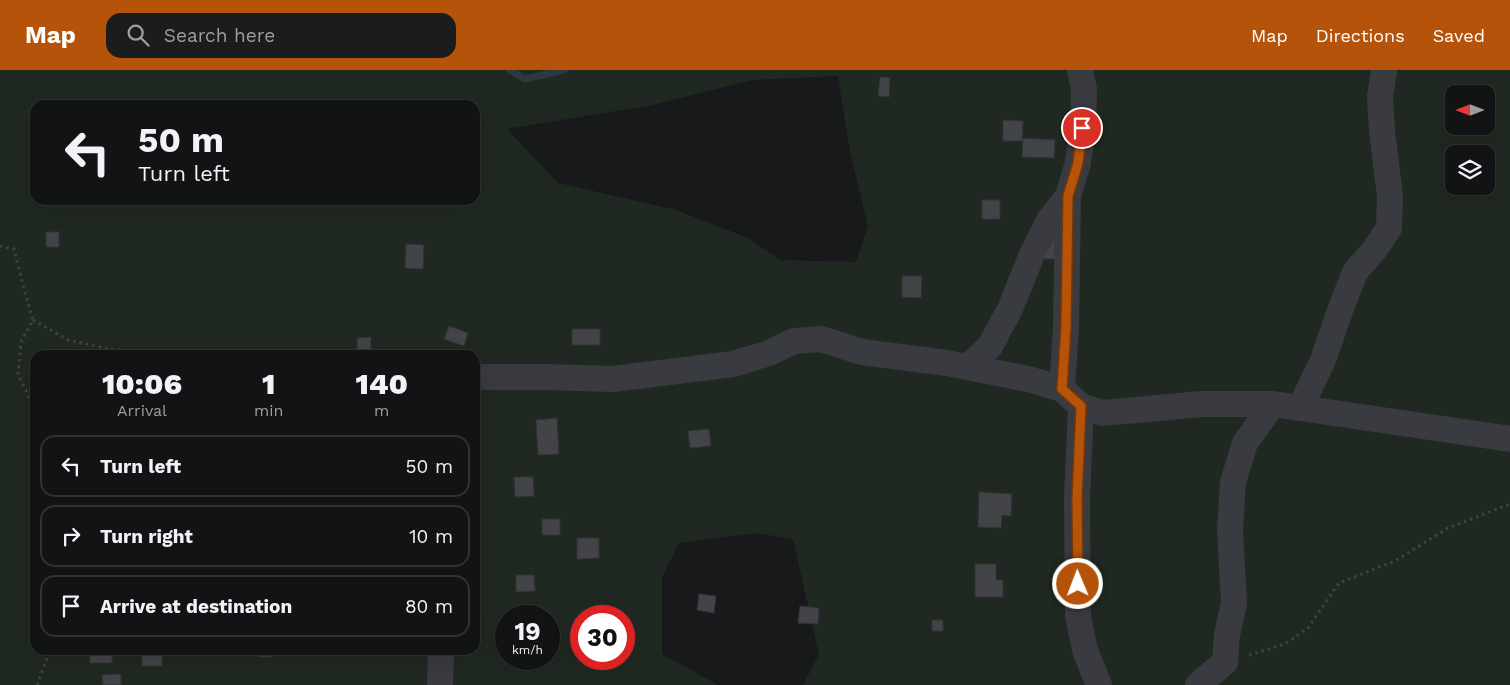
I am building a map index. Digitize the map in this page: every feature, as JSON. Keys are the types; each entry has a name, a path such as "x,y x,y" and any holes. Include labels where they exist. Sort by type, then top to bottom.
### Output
{"street":[{"path":"1062,389 1066,326 1068,196 1078,163 1082,128 1084,89 1080,70"},
{"path":"1300,408 1323,360 1355,272 1375,249 1389,228 1390,196 1380,97 1384,70"},
{"path":"968,367 990,346 1010,309 1033,252 1048,222 1068,196"},
{"path":"480,378 613,379 733,364 769,353 794,341 821,339 862,352 948,363 1028,379 1062,389 1081,406 1102,413 1202,404 1274,404 1510,439"},
{"path":"1198,685 1224,662 1227,635 1234,603 1230,531 1233,482 1245,443 1274,404"},
{"path":"1081,406 1077,499 1078,616 1086,650 1099,685"},
{"path":"440,685 441,655"}],"path":[{"path":"0,246 14,249 33,320 68,340 117,350"},
{"path":"30,398 18,374 21,342 33,320"},
{"path":"1224,662 1285,644 1308,628 1339,583 1394,561 1448,528 1510,504"},
{"path":"37,685 48,655"}],"shaded area":[{"path":"0,70 1510,70 1510,685 803,685 819,654 793,539 756,533 679,543 662,577 662,654 718,685 0,685","holes":["838,76 850,151 868,226 856,262 780,260 748,238 676,210 558,183 507,129 652,105 752,80"]}],"building":[{"path":"880,77 890,78 889,97 878,96"},
{"path":"1003,120 1023,121 1022,141 1003,141"},
{"path":"1023,138 1055,140 1054,158 1022,157"},
{"path":"982,200 1000,200 1000,219 982,219"},
{"path":"46,232 59,232 59,247 46,247"},
{"path":"1041,240 1065,240 1064,259 1040,259"},
{"path":"406,244 424,245 423,269 405,268"},
{"path":"902,276 922,276 921,298 902,297"},
{"path":"449,326 468,333 464,346 444,339"},
{"path":"572,329 600,329 600,345 572,345"},
{"path":"371,337 371,350 357,350 357,338"},
{"path":"557,418 559,454 538,455 536,420"},
{"path":"709,429 711,446 690,448 688,431"},
{"path":"514,477 533,477 534,496 515,497"},
{"path":"979,492 1012,494 1011,516 1002,515 1001,528 978,527"},
{"path":"542,519 560,519 560,535 542,535"},
{"path":"577,538 599,538 599,558 577,559"},
{"path":"975,564 996,564 996,580 1003,580 1003,597 975,597"},
{"path":"516,575 534,575 535,591 516,592"},
{"path":"699,594 716,596 714,613 697,610"},
{"path":"800,606 819,608 818,624 798,623"},
{"path":"932,620 943,620 943,631 932,631"},
{"path":"90,655 112,655 112,663 90,663"},
{"path":"142,655 162,655 162,666 142,666"},
{"path":"258,655 272,655 272,657 258,657"},
{"path":"121,674 121,685 103,685 102,675"}],"waterway":[{"path":"510,70 525,79 564,70"}],"route":[{"path":"1078,584 1077,499 1081,406 1062,389 1066,326 1068,196 1078,163 1082,128"}]}
